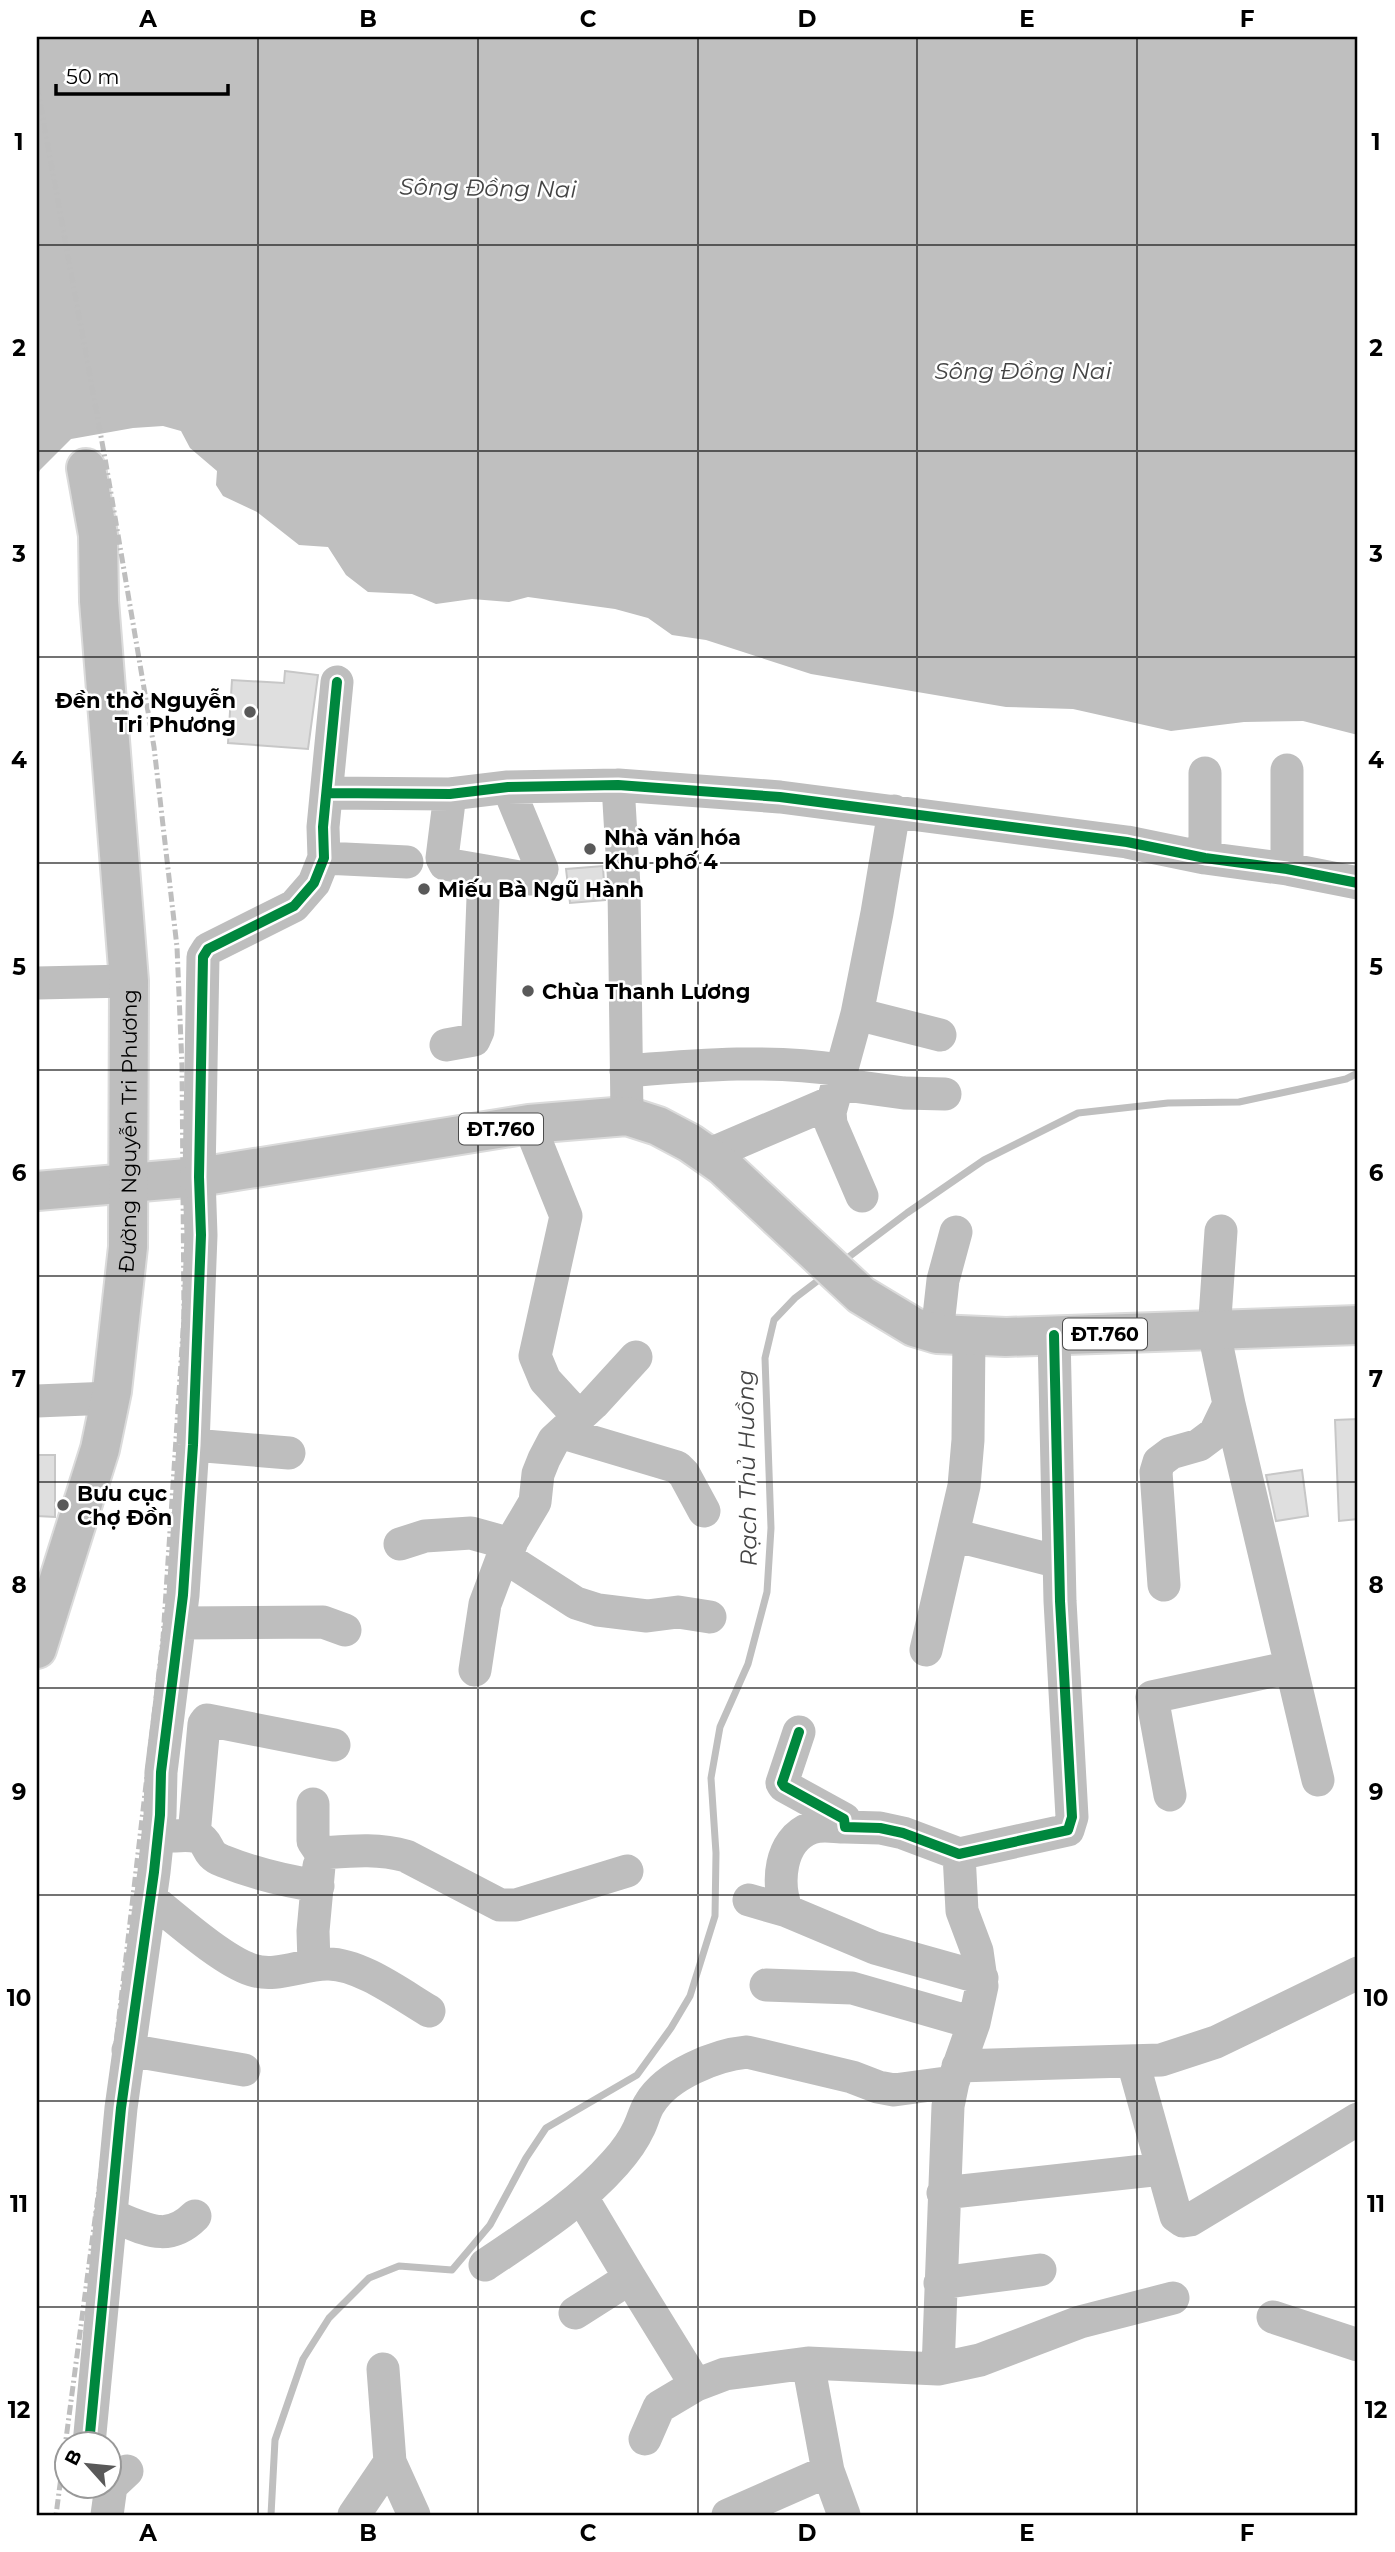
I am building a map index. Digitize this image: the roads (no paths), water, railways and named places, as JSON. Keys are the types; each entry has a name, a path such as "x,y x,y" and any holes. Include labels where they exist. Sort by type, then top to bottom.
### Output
{"main road":[{"name":"Đường Nguyễn Tri Phương","path":"37,1649 100,1449 110,1398 128,1247 130,981 99,601 83,538 80,469"},
{"name":"ĐT.760","path":"37,1191 199,1177 530,1124 627,1115 658,1126 690,1143 723,1166 862,1295 914,1327 953,1335 1006,1337 1358,1325"}],"street":[{"path":"90,2430 128,2050 150,1898 161,1772 180,1623 193,1445 201,1235 199,1177 203,957 208,949 294,906 314,883 324,858 323,827 337,682"},
{"path":"1287,771 1287,869"},
{"path":"1205,773 1205,858"},
{"path":"327,793 450,794 508,787 618,785 780,797 1127,842 1205,858 1287,869 1358,883"},
{"path":"618,785 624,887 627,1115"},
{"path":"450,794 442,858 446,864 531,879 542,869 508,787"},
{"path":"862,1196 831,1124 837,1085 857,1014 894,811"},
{"path":"324,858 407,862"},
{"path":"446,1045 474,1040 478,1031 484,871"},
{"path":"37,983 130,981"},
{"path":"857,1014 940,1035"},
{"path":"626,1071 722,1063 802,1064 837,1085 904,1093 945,1094"},
{"path":"708,1155 837,1085"},
{"path":"530,1124 566,1216 535,1356 545,1380 571,1425 677,1467 684,1474 704,1511"},
{"path":"926,1650 964,1486 968,1440 943,1280 956,1231"},
{"path":"1221,1231 1214,1332 1318,1780"},
{"path":"787,1911 781,1897 780,1885 786,1857 792,1842 810,1828 880,1828 904,1833 959,1854 1068,1830 1071,1825 1059,1562 1054,1335"},
{"path":"475,1670 485,1604 507,1550 535,1502 538,1475 544,1459 554,1440 636,1357"},
{"path":"37,1401 110,1398"},
{"path":"1164,1585 1156,1472 1159,1462 1171,1454 1199,1445 1215,1433 1229,1404"},
{"path":"193,1445 289,1453"},
{"path":"400,1544 425,1536 471,1533 507,1550 576,1602 598,1610 647,1616 678,1612 710,1618"},
{"path":"953,1535 1059,1562"},
{"path":"180,1623 323,1622 345,1630"},
{"path":"1170,1794 1152,1697 1292,1667"},
{"path":"194,1835 206,1720 334,1745"},
{"path":"799,1732 782,1783 844,1819 845,1827"},
{"path":"313,1804 313,1841 321,1853 313,1931 314,1964"},
{"path":"157,1838 194,1835 205,1842 219,1860 284,1880 318,1886"},
{"path":"321,1853 362,1850 394,1852 509,1907 627,1871"},
{"path":"937,2369 948,2106 981,1997 982,1978 977,1951 962,1911 959,1854"},
{"path":"150,1898 240,1966 259,1972 278,1972 331,1963 372,1976 429,2011"},
{"path":"749,1900 787,1911 875,1948 982,1978"},
{"path":"485,2265 571,2206 617,2162 638,2131 650,2102 665,2086 708,2060 731,2053 747,2052 894,2090 956,2074 1171,2057 1216,2042 1358,1973"},
{"path":"766,1985 852,1988 974,2022"},
{"path":"128,2050 244,2070"},
{"path":"1133,2062 1176,2216 1183,2221 1190,2220 1358,2119"},
{"path":"943,2193 1162,2169"},
{"path":"581,2196 696,2385"},
{"path":"110,2215 160,2233 184,2227 195,2216"},
{"path":"940,2283 1040,2270"},
{"path":"575,2313 630,2278"},
{"path":"645,2439 659,2407 696,2385 725,2374 808,2363 937,2369 980,2361 1080,2322 1173,2298"},
{"path":"1273,2317 1358,2345"},
{"path":"808,2363 828,2470 844,2515"},
{"path":"383,2370 390,2462 414,2515"},
{"path":"354,2515 390,2462"},
{"path":"728,2515 828,2470"}],"water":[{"name":"Sông Đồng Nai","path":"37,37 1358,37 1358,735 1303,721 1244,722 1171,731 1073,709 1006,707 811,674 706,640 672,635 648,618 615,609 528,597 509,602 472,599 436,604 412,594 368,592 346,575 328,547 299,545 257,512 223,496 216,485 217,471 190,448 181,431 163,426 133,428 71,439 37,476"}],"waterway":[{"name":"Rạch Thủ Huồng","path":"842,1262 984,1160 1078,1113 1168,1103 1239,1102 1346,1079 1358,1073"},
{"name":"Rạch Thủ Huồng","path":"271,2515 275,2440 303,2359 329,2318 369,2278 399,2266 452,2270 490,2225 526,2158 546,2128 637,2075 690,1996 715,1916 716,1853 711,1778 720,1727 748,1664 767,1592 771,1528 765,1358 774,1320 795,1298 824,1276"}],"railway":[{"path":"37,86 154,747 177,947 182,1066 184,1316 163,1638 100,2181 56,2515"}],"place":[{"name":"Đền thờ Nguyễn Tri Phương","path":"250,712"},
{"name":"Nhà văn hóa Khu phố 4","path":"590,849"},
{"name":"Miếu Bà Ngũ Hành","path":"424,889"},
{"name":"Chùa Thanh Lương","path":"528,991"},
{"name":"Bưu cục Chợ Đồn","path":"63,1505"}]}
